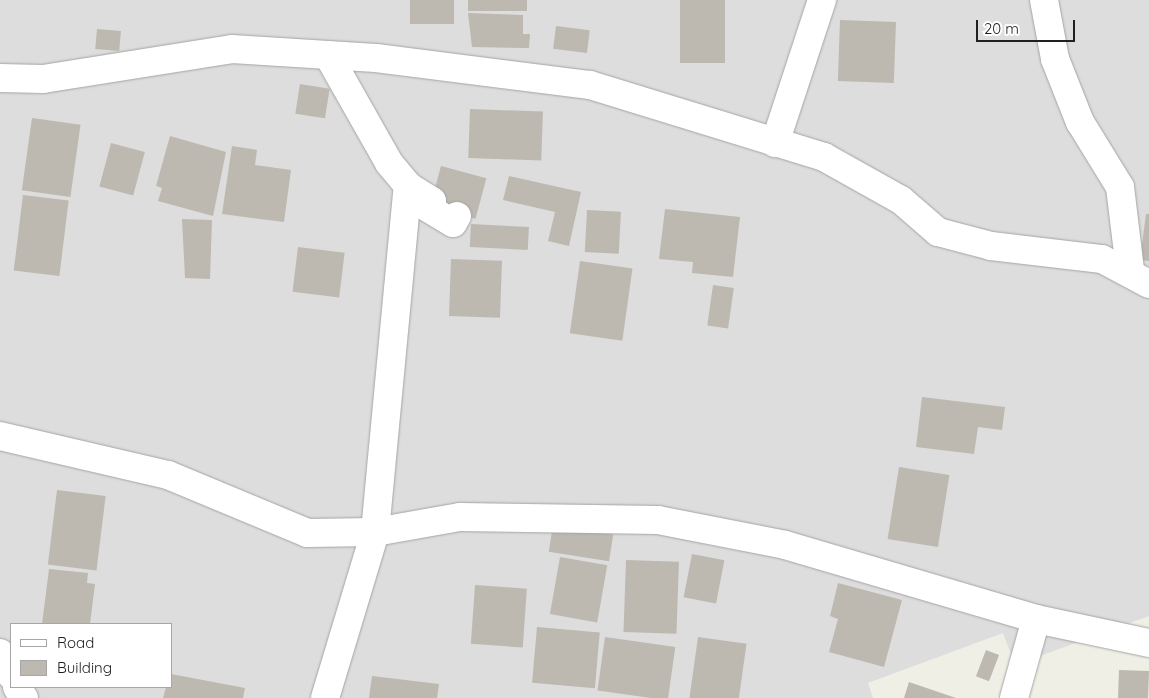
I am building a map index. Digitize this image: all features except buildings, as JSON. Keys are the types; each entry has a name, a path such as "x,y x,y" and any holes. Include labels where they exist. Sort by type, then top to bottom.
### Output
{"street":[{"path":"775,143 822,0"},
{"path":"1044,0 1055,59 1065,86 1080,122 1120,188 1140,277"},
{"path":"0,78 43,79 232,49 328,55 590,85 824,157 901,200 938,232 990,246 1102,259 1140,277"},
{"path":"328,55 389,163 408,186 432,201 428,208 453,223 457,216"},
{"path":"325,698 375,532 408,186"},
{"path":"0,436 168,474 307,533 375,532 460,517 658,520 786,545 1036,619 1149,643"},
{"path":"1014,698 1036,619"},
{"path":"0,652 10,673"}],"shaded area":[{"path":"0,0 1149,0 1149,616 1015,665 1003,633 868,683 873,698 0,698"}]}
